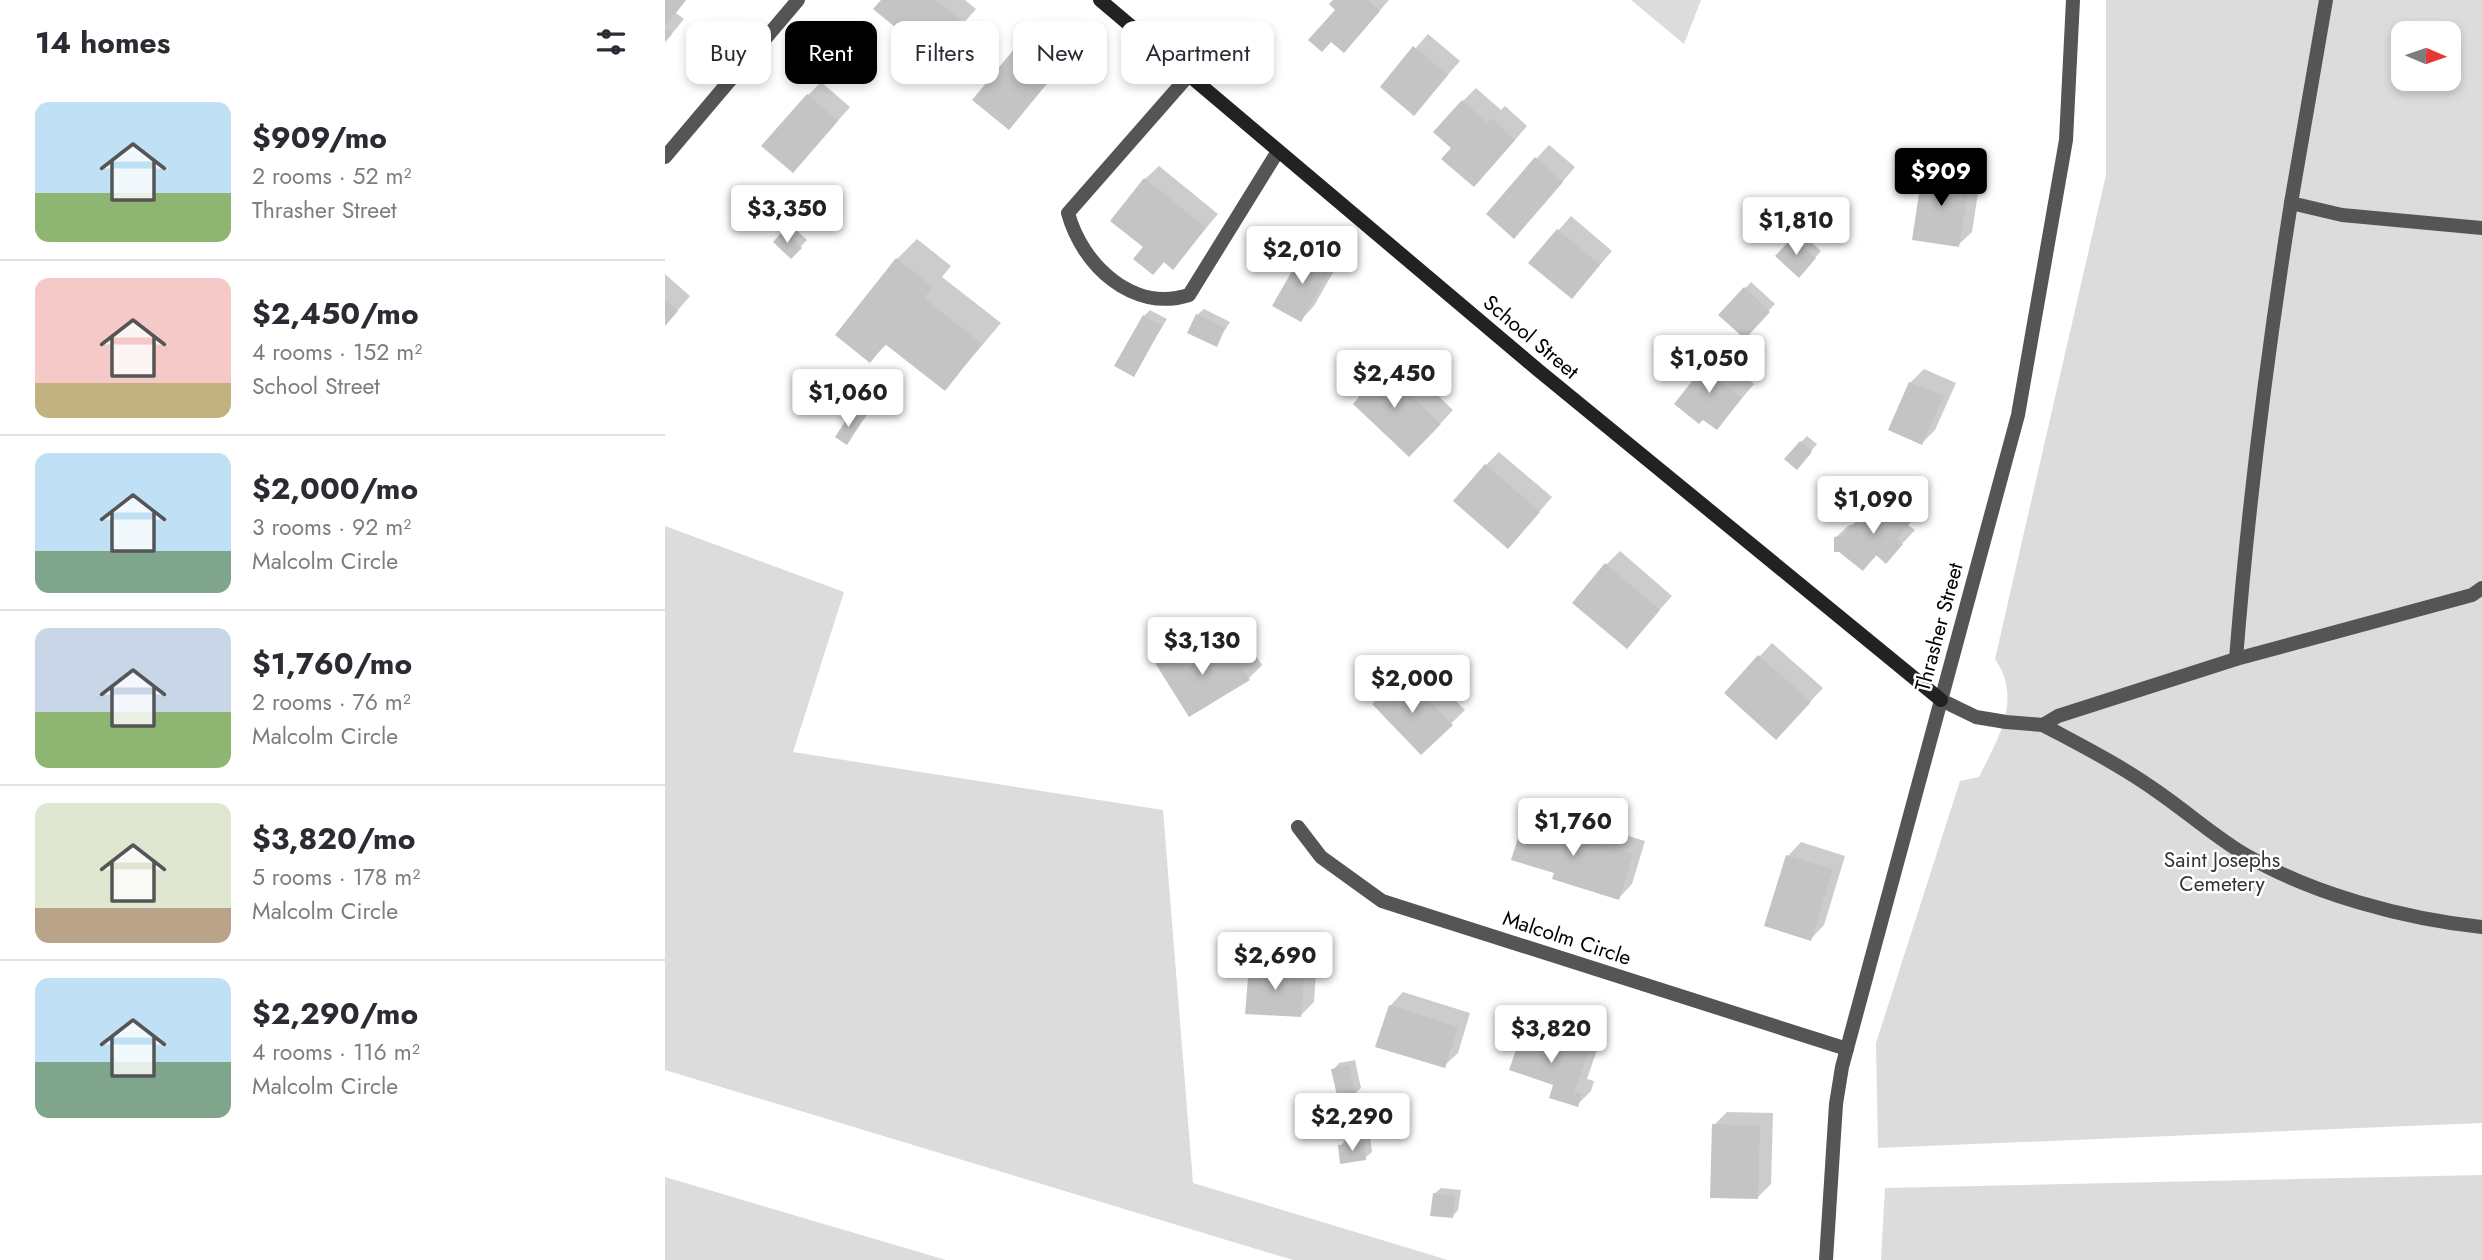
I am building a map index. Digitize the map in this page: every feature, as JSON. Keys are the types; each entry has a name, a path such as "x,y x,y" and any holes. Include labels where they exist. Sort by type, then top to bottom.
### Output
{"street":[{"path":"665,157 798,0"},
{"name":"School Street","path":"1100,0 1125,21"},
{"name":"Thrasher Street","path":"1826,1260 1836,1104 1847,1049 2018,415 2066,140 2073,0"},
{"path":"2236,659 2249,500 2271,328 2326,0"},
{"path":"1181,84 1068,213 1074,238 1094,263 1121,286 1147,298 1170,301 1189,295 1278,151"},
{"name":"School Street","path":"1200,84 1538,370 1941,700"},
{"path":"2291,203 2342,215 2482,228"},
{"path":"2043,726 2058,716 2236,659 2472,595 2482,588"},
{"path":"1941,700 1976,717 2043,726 2107,759 2247,856 2301,882 2354,901 2482,927"},
{"name":"Malcolm Circle","path":"1298,827 1321,857 1382,901 1847,1049"}],"green space":[{"path":"1631,0 1701,0 1684,44"},
{"name":"Saint Josephs Cemetery","path":"2106,0 2482,0 2482,1123 1878,1148 1876,1043 1960,781 1979,777 2005,719 2007,689 1995,659 2106,175"},
{"path":"665,526 844,592 793,752 1163,810 1193,1183 1448,1260 1293,1260 665,1070"},
{"path":"2482,1175 2482,1260 1881,1260 1885,1188"},
{"path":"665,1177 946,1260 665,1260"}],"building":[{"path":"665,0 686,0 665,26"},
{"path":"881,0 936,0 962,21 891,21 891,24 873,9"},
{"path":"1333,0 1368,0 1380,11 1344,53 1331,42 1322,52 1308,40 1335,10 1329,4"},
{"path":"665,28 672,34 665,42"},
{"path":"1413,46 1448,75 1414,116 1380,87"},
{"path":"1013,50 1013,84 1047,84 1009,130 972,100 985,84 999,84 999,67"},
{"path":"807,94 838,121 793,173 761,146"},
{"path":"1462,100 1487,123 1491,118 1515,140 1474,187 1441,159 1451,148 1433,132"},
{"path":"1535,157 1563,182 1514,239 1486,214"},
{"path":"1923,167 1956,172 1955,178 1970,180 1959,247 1912,240"},
{"path":"1144,178 1206,228 1173,270 1164,262 1153,275 1133,259 1143,247 1110,221"},
{"path":"1557,229 1600,265 1572,299 1528,263"},
{"path":"784,230 802,248 791,259 773,242"},
{"path":"1793,237 1816,258 1799,278 1775,256"},
{"path":"1304,250 1332,266 1301,322 1272,306"},
{"path":"896,258 932,287 924,298 982,344 945,391 885,344 870,363 835,335"},
{"path":"1744,287 1770,312 1745,339 1718,315"},
{"path":"665,299 678,311 665,326"},
{"path":"1196,314 1225,328 1217,347 1187,333"},
{"path":"1143,315 1162,326 1134,377 1114,366"},
{"path":"1707,353 1730,371 1722,382 1742,398 1717,430 1703,420 1699,424 1674,404 1704,366 1699,363"},
{"path":"1377,363 1441,424 1409,457 1353,404 1359,397 1352,389"},
{"path":"1909,382 1944,396 1922,445 1888,430"},
{"path":"850,414 862,421 847,445 835,437"},
{"path":"1800,441 1812,452 1797,470 1784,459"},
{"path":"1485,464 1540,512 1508,549 1453,501"},
{"path":"1879,497 1910,523 1897,539 1903,544 1886,564 1876,555 1863,571 1839,552 1834,552 1834,537 1842,536"},
{"path":"1605,563 1660,610 1627,649 1572,603"},
{"path":"1227,643 1250,680 1189,717 1152,658 1170,646 1185,669"},
{"path":"1758,655 1811,702 1776,740 1724,693"},
{"path":"1403,674 1453,725 1421,755 1372,704"},
{"path":"1524,819 1568,833 1572,822 1582,825 1578,837 1633,854 1619,900 1552,879 1554,873 1511,860"},
{"path":"1786,855 1833,869 1811,941 1764,926"},
{"path":"1249,966 1305,970 1301,1017 1245,1014"},
{"path":"1389,1005 1458,1027 1445,1068 1375,1047"},
{"path":"1523,1029 1589,1051 1574,1092 1582,1094 1578,1107 1549,1098 1553,1085 1509,1070"},
{"path":"1349,1065 1356,1096 1338,1100 1331,1069"},
{"path":"1712,1124 1760,1126 1758,1199 1710,1198"},
{"path":"1364,1142 1366,1160 1340,1164 1338,1145"},
{"path":"1433,1193 1455,1196 1453,1218 1430,1216"}]}
